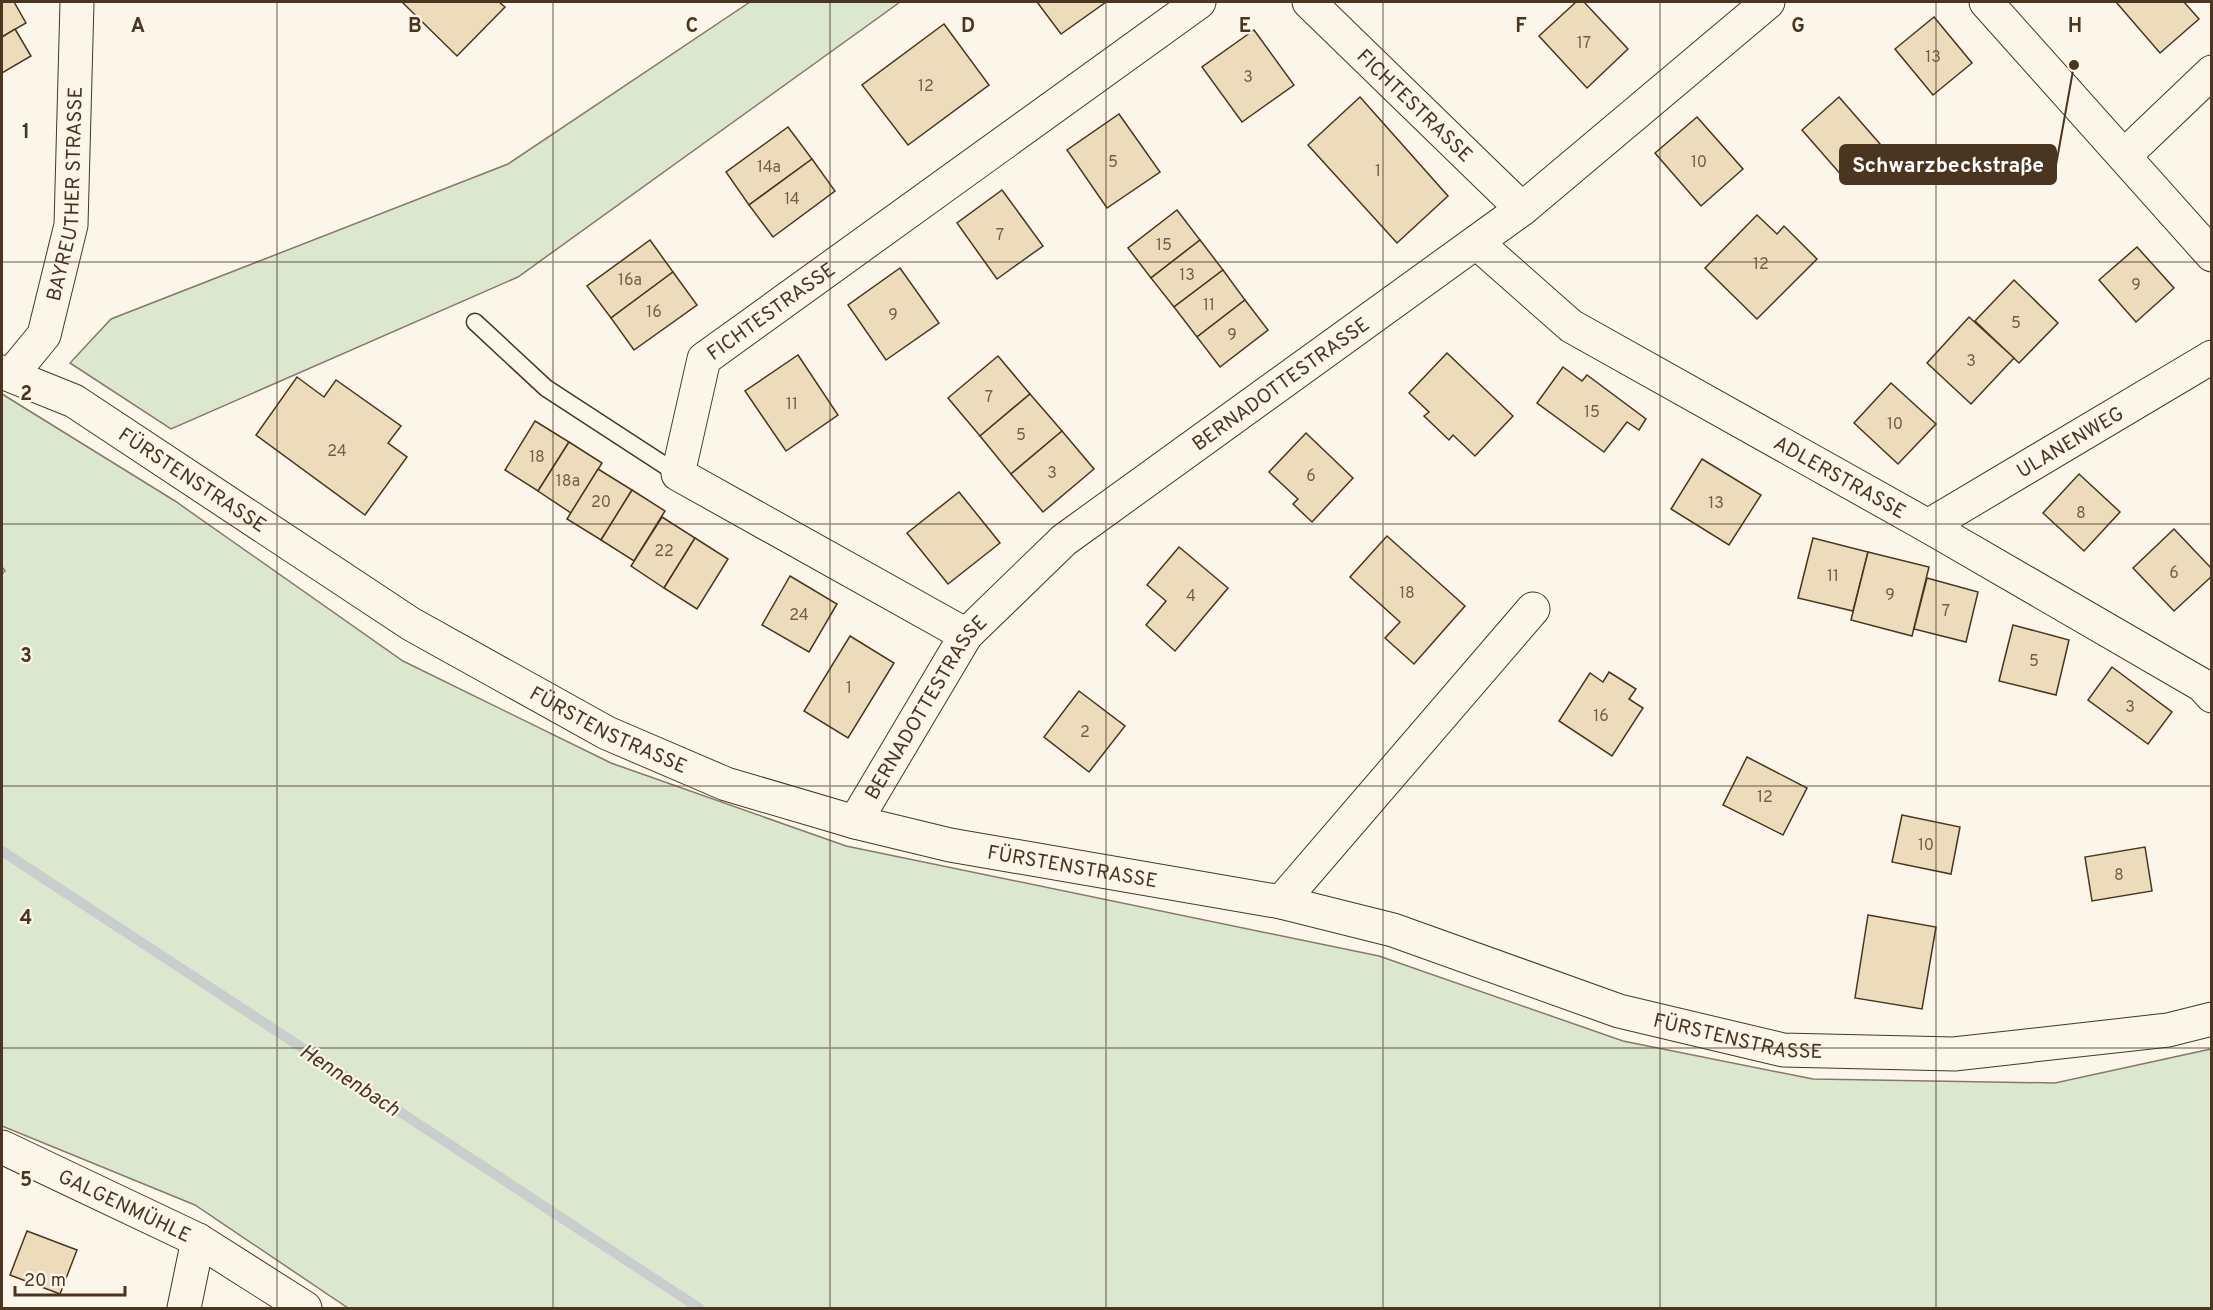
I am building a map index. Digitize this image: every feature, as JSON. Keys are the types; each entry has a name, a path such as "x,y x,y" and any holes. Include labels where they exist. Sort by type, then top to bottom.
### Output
{"street":[{"name":"BAYREUTHER STRASSE","path":"7,373 44,335 71,225 77,2"},
{"name":"FICHTESTRASSE","path":"678,474 704,359 1199,2"},
{"name":"FICHTESTRASSE","path":"1309,2 1522,209"},
{"name":"BERNADOTTESTRASSE","path":"855,822 966,635 1064,540 1522,209 1768,2"},
{"path":"1986,2 2211,255"},
{"path":"2124,156 2211,72"},
{"name":"ADLERSTRASSE","path":"1477,243 1571,326 1928,526 2202,685 2211,696"},
{"name":"ULANENWEG","path":"1928,526 2211,357"},
{"name":"FÜRSTENSTRASSE","path":"7,373 74,401 411,624 607,733 726,784 855,822 950,845 1281,902 1393,930 1618,1011 1783,1050 1954,1054 2168,1030 2211,1019"},
{"path":"678,474 966,635"},
{"path":"1281,902 1533,609"},
{"name":"GALGENMÜHLE","path":"2,1147 198,1240 305,1308"},
{"path":"184,1308 198,1240"}],"lane":[{"path":"475,322 546,388 678,474"}],"green space":[{"path":"750,2 900,2 518,277 171,429 70,363 111,319 508,164"},
{"path":"2,394 175,501 403,661 611,763 846,846 1379,956 1623,1041 1813,1079 2055,1083 2211,1049 2211,1308 348,1308 195,1205 2,1126 2,574 5,571 2,567"}],"building":[{"path":"2,2 14,2 26,23 2,37"},
{"path":"402,2 499,2 505,7 457,56"},
{"path":"1037,2 1106,2 1061,34"},
{"path":"1576,2 1584,2 1628,49 1587,88 1539,36"},
{"path":"2116,2 2184,2 2199,19 2160,53"},
{"path":"1934,17 1972,63 1933,95 1895,49"},
{"path":"944,24 989,85 908,145 862,85"},
{"path":"15,29 31,56 2,73 2,37"},
{"path":"1254,30 1294,85 1242,122 1202,67"},
{"path":"1360,97 1448,196 1397,243 1308,145"},
{"path":"1839,97 1880,144 1843,177 1802,130"},
{"path":"1119,114 1160,172 1107,208 1067,150"},
{"path":"1697,117 1743,169 1701,206 1655,153"},
{"path":"788,127 812,159 749,205 726,172"},
{"path":"812,159 835,191 773,237 749,205"},
{"path":"1002,190 1043,246 997,279 957,223"},
{"path":"1177,210 1200,240 1151,278 1128,248"},
{"path":"1757,215 1777,234 1784,226 1817,259 1757,319 1705,268"},
{"path":"650,240 673,272 611,318 587,286"},
{"path":"1200,240 1223,270 1174,307 1151,278"},
{"path":"2137,247 2174,288 2136,322 2099,280"},
{"path":"900,268 939,323 886,360 848,305"},
{"path":"1223,270 1245,300 1197,337 1174,307"},
{"path":"673,272 697,305 634,350 611,318"},
{"path":"2014,280 2058,323 2019,363 1975,321"},
{"path":"1245,300 1268,330 1220,367 1197,337"},
{"path":"1969,317 2014,358 1971,404 1927,363"},
{"path":"1447,353 1513,416 1475,456 1453,435 1449,440 1424,416 1429,412 1409,393"},
{"path":"798,355 838,415 786,451 745,391"},
{"path":"998,356 1030,394 980,436 948,398"},
{"path":"1563,367 1582,381 1587,375 1646,419 1639,430 1627,422 1604,452 1537,403"},
{"path":"297,377 324,397 336,380 401,426 388,443 407,457 365,515 256,435"},
{"path":"1891,383 1936,424 1898,464 1854,423"},
{"path":"1030,394 1062,431 1011,474 980,436"},
{"path":"535,421 569,442 538,491 505,470"},
{"path":"1062,431 1094,469 1043,512 1011,474"},
{"path":"1306,433 1353,478 1312,522 1293,504 1298,499 1269,472"},
{"path":"569,442 602,463 571,513 538,491"},
{"path":"1702,459 1761,495 1729,545 1671,509"},
{"path":"598,469 632,490 601,540 567,519"},
{"path":"2079,474 2120,512 2084,551 2043,513"},
{"path":"632,490 665,511 634,561 601,540"},
{"path":"959,492 1000,543 948,584 907,533"},
{"path":"662,517 695,538 664,588 631,566"},
{"path":"2174,529 2212,569 2212,576 2174,611 2133,568"},
{"path":"1387,536 1465,606 1414,664 1385,638 1400,622 1350,577"},
{"path":"695,538 728,559 697,609 664,588"},
{"path":"1813,538 1868,552 1853,611 1798,598"},
{"path":"1179,547 1228,588 1175,651 1146,625 1166,601 1147,585"},
{"path":"1868,552 1929,567 1912,636 1851,620"},
{"path":"790,576 837,604 809,652 762,625"},
{"path":"1927,578 1978,592 1966,642 1914,629"},
{"path":"2013,625 2069,640 2056,695 1999,681"},
{"path":"850,636 894,663 848,738 804,711"},
{"path":"2112,667 2172,712 2148,744 2088,700"},
{"path":"1609,672 1636,689 1629,699 1643,708 1612,756 1559,721 1590,673 1603,682"},
{"path":"1079,691 1125,726 1089,772 1044,737"},
{"path":"1747,757 1807,788 1783,835 1723,805"},
{"path":"1902,815 1960,827 1951,874 1892,862"},
{"path":"2145,847 2152,891 2092,901 2085,857"},
{"path":"1868,915 1936,927 1922,1009 1855,998"},
{"path":"27,1231 77,1250 60,1294 10,1275"}],"waterway":[{"name":"Hennenbach","path":"2,851 699,1308"}],"place":[{"name":"Schwarzbeckstraße","path":"2074,65"}]}
